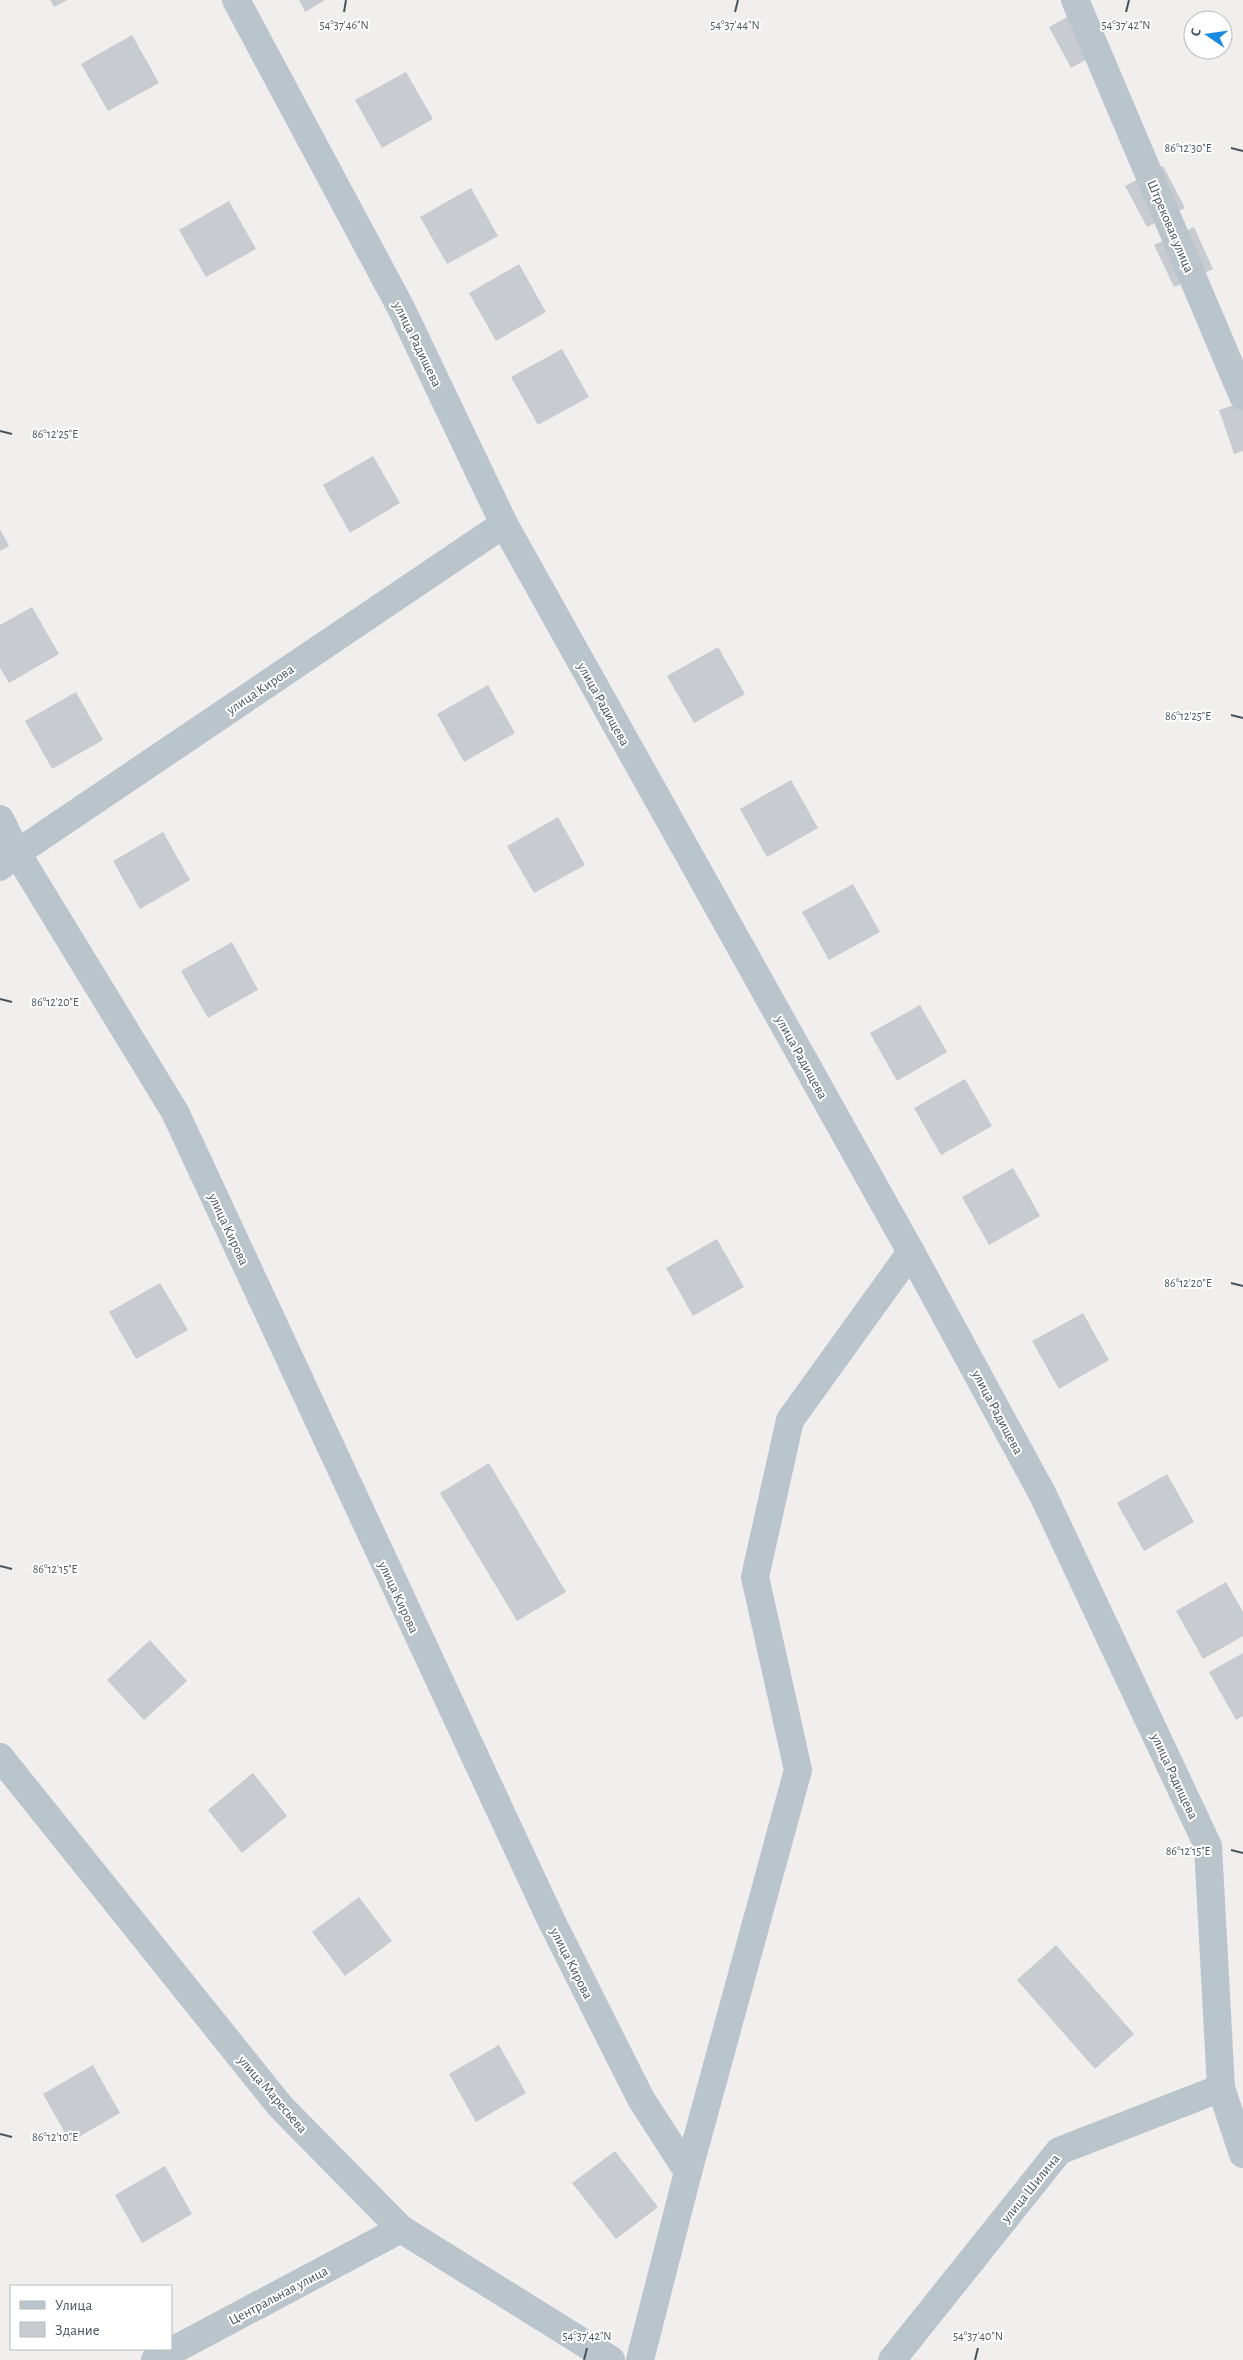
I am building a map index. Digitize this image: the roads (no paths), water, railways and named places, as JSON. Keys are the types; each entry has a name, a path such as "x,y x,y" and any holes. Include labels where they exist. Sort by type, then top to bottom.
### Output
{"street":[{"name":"улица Радищева","path":"236,0 401,308 504,524 911,1252 1043,1495 1208,1846 1221,2088 1243,2154"},
{"name":"Штрековая улица","path":"1076,0 1243,396"},
{"name":"улица Кирова","path":"8,860 504,524"},
{"name":"улица Кирова","path":"0,819 8,860 175,1112 551,1920 641,2099 688,2172"},
{"path":"640,2360 688,2172 798,1770 755,1577 790,1420 911,1252"},
{"name":"улица Маресьева","path":"0,1757 280,2106 400,2229 611,2360"},
{"name":"улица Шилина","path":"892,2360 1059,2151 1221,2088"},
{"name":"Центральная улица","path":"155,2360 400,2229"}]}
